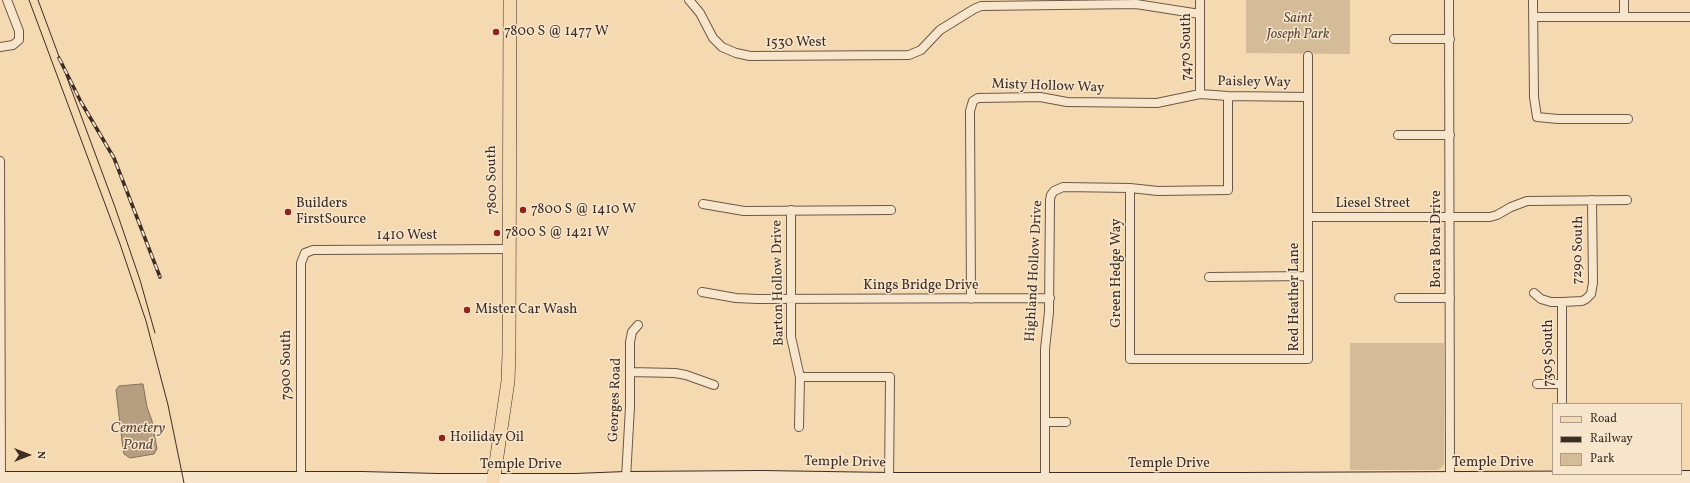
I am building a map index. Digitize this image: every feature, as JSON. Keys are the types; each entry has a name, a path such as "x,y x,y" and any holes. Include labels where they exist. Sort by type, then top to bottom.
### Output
{"main road":[{"name":"7800 South","path":"492,482 508,381 510,353 510,0"}],"street":[{"path":"0,47 13,45 17,42 20,36 7,0"},
{"name":"1530 West","path":"689,0 700,13 713,38 722,47 736,53 750,56 900,55 916,53 926,46 940,30 981,3"},
{"name":"7470 South","path":"1200,0 1200,94"},
{"name":"Bora Bora Drive","path":"1449,0 1450,478"},
{"path":"1533,0 1534,97 1536,117 1558,119 1628,119"},
{"path":"1624,0 1624,17"},
{"path":"981,3 1090,2 1150,6 1200,14"},
{"path":"1534,17 1690,17"},
{"path":"1394,39 1450,39"},
{"name":"Red Heather Lane","path":"1130,359 1308,359 1308,56"},
{"name":"Paisley Way","path":"1200,94 1228,96 1308,96"},
{"name":"Misty Hollow Way","path":"971,299 970,111 973,101 978,98 986,97 1040,96 1067,102 1156,102 1200,94"},
{"name":"Highland Hollow Drive","path":"1045,478 1045,349 1050,298 1050,200 1054,191 1063,188 1130,188 1158,191 1228,190 1228,96"},
{"path":"1398,135 1450,135"},
{"path":"0,161 1,478"},
{"name":"Green Hedge Way","path":"1130,188 1130,359"},
{"name":"7290 South","path":"1562,302 1579,302 1586,299 1591,294 1593,283 1592,200"},
{"name":"Liesel Street","path":"1308,217 1497,215 1510,207 1527,201 1627,200"},
{"path":"703,204 744,210 891,210"},
{"name":"Barton Hollow Drive","path":"791,210 791,337 800,377 799,427"},
{"name":"1410 West","path":"305,253 313,250 510,249"},
{"name":"7900 South","path":"301,478 301,263 305,253"},
{"path":"1208,277 1308,276"},
{"name":"Kings Bridge Drive","path":"702,292 736,298 792,299 1050,298"},
{"path":"1534,293 1541,299 1551,302 1562,302"},
{"path":"1399,298 1450,298"},
{"name":"7305 South","path":"1562,302 1562,403"},
{"name":"Georges Road","path":"626,478 630,407 631,337 638,325"},
{"path":"630,372 675,373 686,375 714,385"},
{"path":"800,377 890,377 889,481"},
{"path":"1537,384 1562,384"},
{"path":"1045,422 1066,422"},
{"name":"Temple Drive","path":"1,478 301,478 492,482 575,481 626,478 889,481 1045,478 1350,481 1450,478 1489,480 1563,476 1589,480 1658,480 1690,477"}],"green space":[{"name":"Saint Joseph Park","path":"1246,0 1350,0 1350,54 1246,53"},
{"path":"1350,343 1444,343 1444,465 1441,468 1437,470 1350,470"}],"water":[{"name":"Cemetery Pond","path":"143,384 157,449 154,454 130,458 124,454 116,390 119,386"}],"tram line":[{"path":"29,0 120,244 146,321 168,405 184,483"},
{"path":"38,0 115,207 140,280 155,333"}],"railway":[{"path":"59,58 81,102 114,158 160,277"}],"place":[{"name":"7800 S @ 1477 W","path":"496,32"},
{"name":"7800 S @ 1410 W","path":"523,210"},
{"name":"Builders FirstSource","path":"288,212"},
{"name":"7800 S @ 1421 W","path":"497,233"},
{"name":"Mister Car Wash","path":"467,310"},
{"name":"Hoiliday Oil","path":"442,438"}]}
